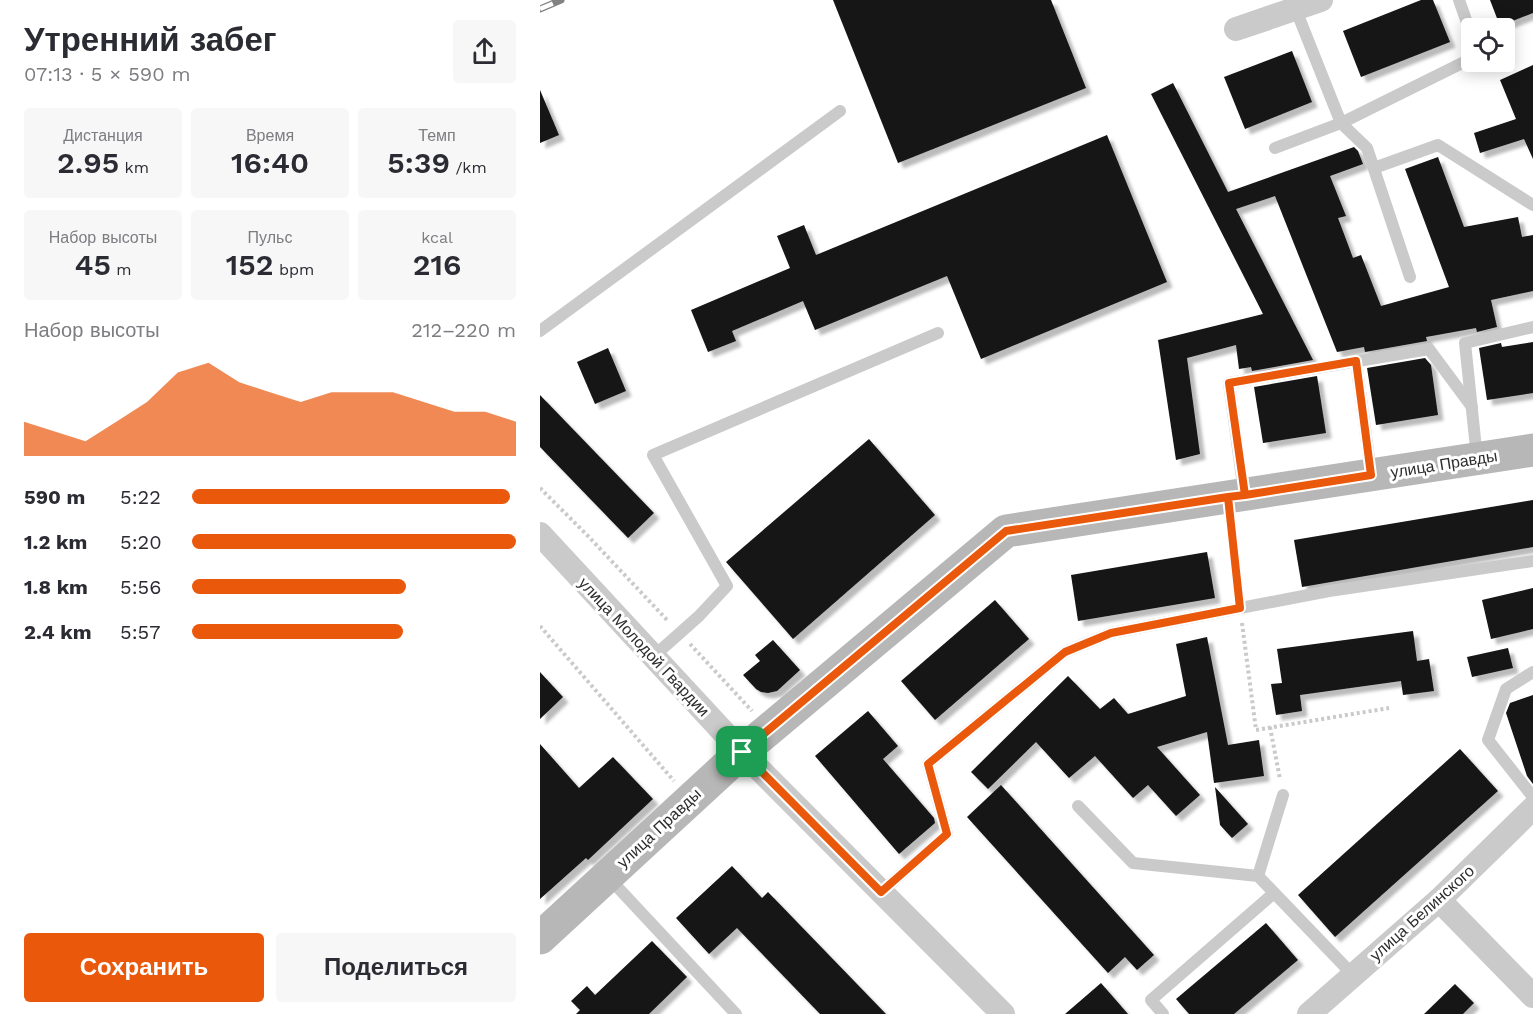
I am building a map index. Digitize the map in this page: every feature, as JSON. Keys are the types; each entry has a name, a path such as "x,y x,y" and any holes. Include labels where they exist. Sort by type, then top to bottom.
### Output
{"street":[{"path":"1236,29 1321,0"},
{"name":"улица Правды","path":"540,938 742,752 1006,531 1533,450"},
{"name":"улица Молодой Гвардии","path":"540,534 742,752 1003,1014"},
{"name":"улица Белинского","path":"1309,1014 1439,900 1533,808"},
{"path":"1439,900 1533,996"}],"lane":[{"path":"1459,0 1466,18"},
{"path":"1296,10 1341,123 1367,148 1410,277"},
{"path":"1275,148 1341,123 1461,63"},
{"path":"540,331 840,111"},
{"path":"1374,168 1438,145 1533,206"},
{"path":"1477,459 1465,344 1533,327"},
{"path":"654,656 699,616 727,586 653,455 938,333"},
{"path":"1236,496 1229,383 1429,349 1472,407"},
{"path":"1356,361 1371,475"},
{"path":"881,892 947,834 928,764 1065,652 1111,633 1329,591 1533,561"},
{"path":"1533,672 1506,690 1488,740 1533,797"},
{"path":"1258,876 1283,795"},
{"path":"1078,806 1133,863 1258,876 1353,975"},
{"path":"608,876 736,1014"},
{"path":"1163,1014 1150,1000 1274,893"}],"path":[{"path":"1236,496 1240,608 1256,730 1389,708"},
{"path":"540,626 679,787"},
{"path":"1270,727 1283,795"}],"building":[{"path":"833,0 1051,0 1086,88 898,163"},
{"path":"1421,0 1433,0 1450,42 1361,77 1343,31"},
{"path":"1490,0 1533,0 1533,13 1515,20 1515,18 1497,18"},
{"path":"1292,51 1312,102 1245,129 1224,77"},
{"path":"1533,65 1533,159 1524,139 1480,153 1474,133 1516,119 1500,80"},
{"path":"1173,83 1228,192 1354,147 1358,151 1363,164 1330,176 1346,216 1338,218 1353,258 1361,255 1381,306 1449,287 1405,169 1438,157 1464,227 1518,217 1522,237 1533,235 1533,291 1491,300 1497,327 1477,332 1476,328 1426,337 1427,341 1365,352 1364,347 1337,352 1275,196 1236,209 1313,360 1252,371 1251,367 1239,369 1236,345 1187,358 1200,454 1176,460 1158,340 1263,314 1151,94"},
{"path":"540,90 559,135 540,143"},
{"path":"1107,135 1167,282 981,359 947,276 815,330 803,301 732,331 736,341 708,352 691,310 790,268 777,236 804,225 816,255"},
{"path":"1533,342 1533,393 1487,400 1479,348 1501,343 1502,347"},
{"path":"608,348 626,391 595,404 577,362"},
{"path":"1425,358 1431,365 1438,415 1376,425 1367,368"},
{"path":"1317,376 1326,433 1263,443 1254,387"},
{"path":"540,395 654,513 628,538 540,447"},
{"path":"869,439 935,515 793,639 726,562"},
{"path":"1533,500 1533,547 1302,587 1294,540"},
{"path":"1207,552 1215,598 1078,621 1071,575"},
{"path":"1533,588 1533,629 1491,639 1482,600"},
{"path":"995,600 1029,639 935,720 901,681"},
{"path":"1413,631 1417,661 1429,659 1434,691 1403,695 1401,681 1300,695 1302,711 1276,715 1271,684 1282,683 1277,649"},
{"path":"1207,637 1228,745 1259,740 1264,776 1214,783 1207,732 1157,747 1200,795 1176,816 1148,785 1133,798 1095,756 1069,778 1036,742 988,789 971,772 1068,676 1100,709 1114,698 1128,714 1186,696 1176,644"},
{"path":"773,640 800,670 777,691 761,692 743,675 760,661 755,655"},
{"path":"1508,648 1513,668 1472,677 1467,657"},
{"path":"540,672 563,697 540,719"},
{"path":"1533,695 1533,784 1527,776 1506,713 1510,703"},
{"path":"868,711 898,746 883,759 934,818 935,823 899,854 815,756"},
{"path":"540,744 579,788 613,757 653,799 588,860 586,858 540,899"},
{"path":"1460,749 1498,791 1335,937 1298,895"},
{"path":"1001,785 1154,955 1137,970 1125,957 1108,973 967,817"},
{"path":"1215,787 1248,824 1232,838 1220,825"},
{"path":"732,866 762,898 768,892 886,1014 820,1014 737,928 709,954 676,918"},
{"path":"1266,923 1298,960 1234,1014 1189,1014 1176,999"},
{"path":"652,941 687,977 649,1014 576,1014 580,1010 571,1001 587,986 595,995"},
{"path":"1101,983 1128,1014 1065,1014"},
{"path":"1455,984 1474,1003 1463,1014 1424,1014"}],"railway":[{"path":"540,9 561,0"}],"route":[{"path":"742,752 881,892 947,834 928,764 1065,652 1111,633 1240,608 1228,497 1245,495 1229,383 1356,361 1371,475 1245,495 1228,497 1128,512 1006,531 742,752"}]}
